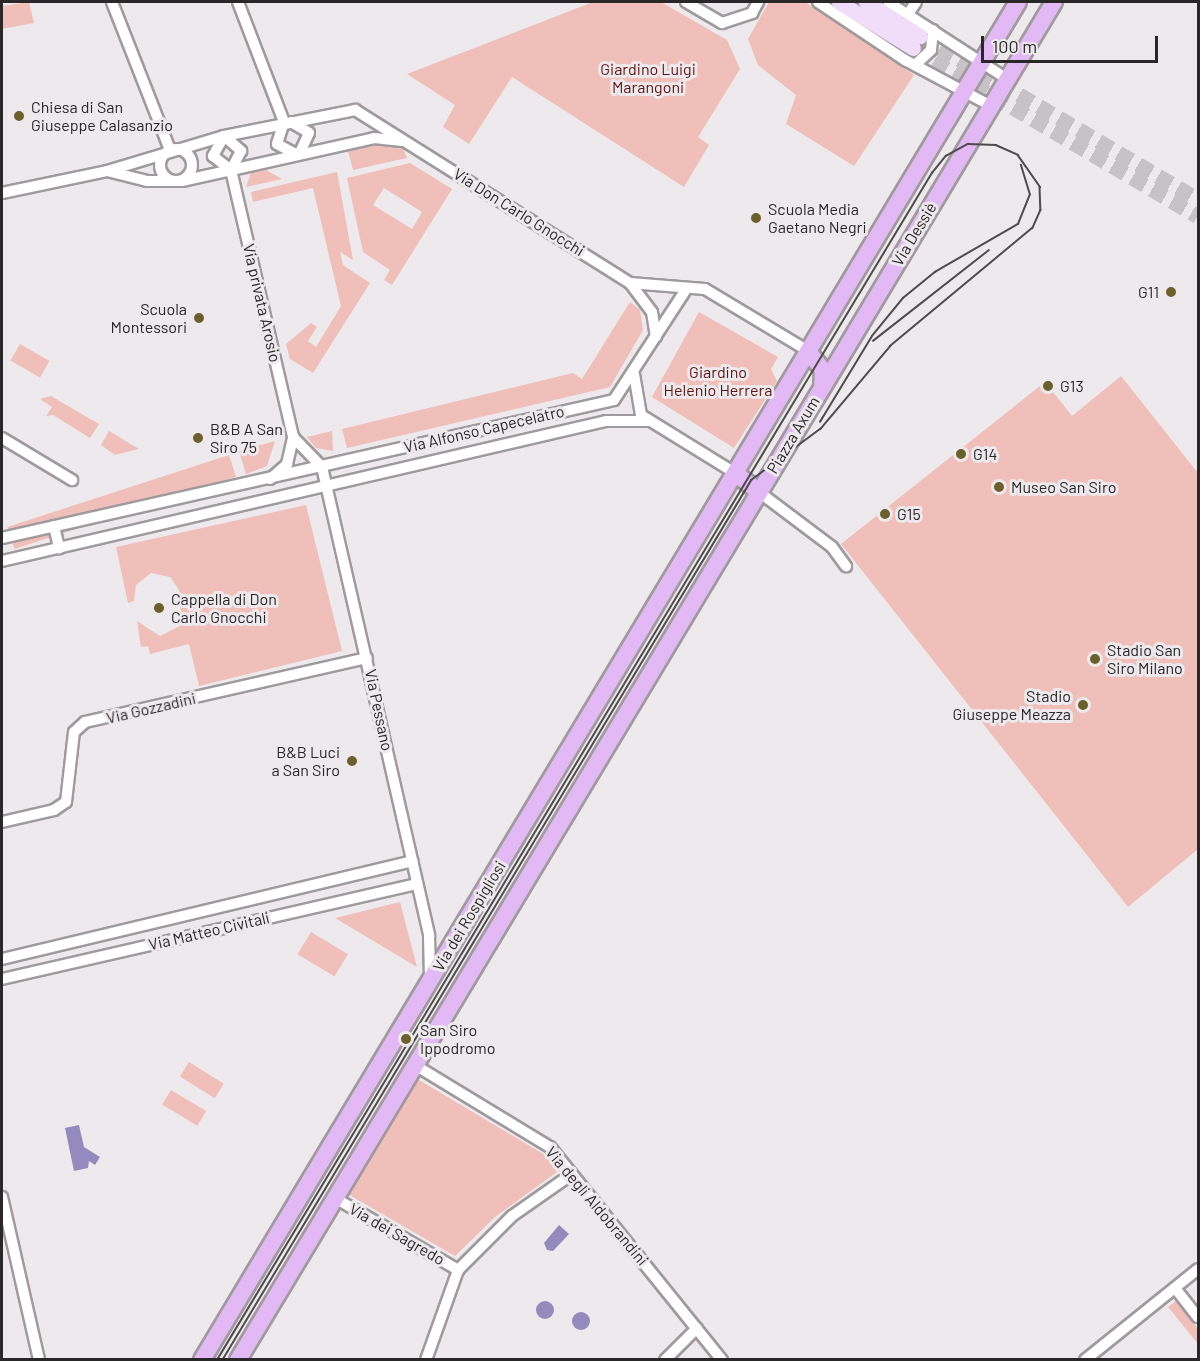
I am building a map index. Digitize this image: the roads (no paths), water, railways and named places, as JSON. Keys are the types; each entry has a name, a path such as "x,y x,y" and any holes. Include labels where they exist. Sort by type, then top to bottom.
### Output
{"main road":[{"path":"839,2 922,38"},
{"path":"866,2 922,38"},
{"name":"Via Dessiè","path":"808,351 1018,2"},
{"name":"Via Dessiè","path":"822,388 1054,2"},
{"name":"Piazza Axum","path":"808,351 823,370 822,388 759,492 735,473 808,351"},
{"name":"Via dei Rospigliosi","path":"202,1359 735,473"},
{"name":"Via dei Rospigliosi","path":"238,1359 759,492"}],"street":[{"path":"112,2 170,150 162,170 182,181 191,159 183,151 170,150"},
{"path":"238,2 284,122 278,146 299,154 308,143 308,132 299,123 284,122"},
{"path":"686,2 722,23 752,13 758,2"},
{"path":"819,2 915,65 991,105"},
{"path":"888,2 908,14 931,50 915,65"},
{"path":"908,14 916,2"},
{"path":"922,38 981,64 1007,80"},
{"name":"Via Don Carlo Gnocchi","path":"2,192 107,171 170,150 284,122 355,110 630,283"},
{"path":"224,136 241,151 231,170 213,156 224,136"},
{"name":"Via Don Carlo Gnocchi","path":"107,171 147,180 182,181 374,138 408,142"},
{"name":"Via privata Arosio","path":"231,170 293,437 287,464 268,481"},
{"path":"630,283 652,312 657,338"},
{"name":"Piazza Axum","path":"630,283 685,291 705,289 808,351"},
{"path":"648,421 638,409 634,374 685,291"},
{"name":"Via Alfonso Capecelatro","path":"2,538 268,481 430,440 614,400 634,374"},
{"name":"Via Alfonso Capecelatro","path":"2,561 606,421 648,421"},
{"name":"Piazza Axum","path":"648,421 735,473"},
{"path":"293,437 322,467 328,485"},
{"path":"2,438 72,480"},
{"path":"430,440 435,461"},
{"name":"Via Pessano","path":"328,485 429,936 428,984"},
{"path":"759,492 832,547 846,566"},
{"path":"54,526 59,548"},
{"name":"Via Gozzadini","path":"2,822 54,810 66,802 74,732 85,722 368,658"},
{"name":"Via Matteo Civitali","path":"2,959 412,861"},
{"name":"Via Matteo Civitali","path":"2,979 417,884"},
{"path":"429,936 446,943 455,939"},
{"name":"Via degli Aldobrandini","path":"415,1065 550,1147 722,1359"},
{"path":"426,1359 458,1270 504,1223 572,1174"},
{"path":"2,1197 3,1211 39,1359"},
{"name":"Via dei Sagredo","path":"335,1198 458,1270"},
{"path":"1085,1359 1198,1269"},
{"path":"1175,1288 1198,1317"},
{"path":"666,1359 697,1328"}],"tunnel":[{"path":"920,36 1198,199"},
{"path":"914,49 1198,216"}],"tram line":[{"path":"217,1360 932,173 946,156 968,144 996,145 1018,155 1040,187 1041,210 1033,228 891,346 821,429 752,480 223,1360"},
{"path":"820,422 872,336 903,298 935,272 1018,224 1030,195 1021,165"},
{"path":"873,341 989,250"}],"place":[{"name":"Chiesa di San Giuseppe Calasanzio","path":"19,116"},
{"name":"Scuola Media Gaetano Negri","path":"756,218"},
{"name":"G11","path":"1171,292"},
{"name":"Scuola Montessori","path":"199,318"},
{"name":"G13","path":"1048,386"},
{"name":"B&B A San Siro 75","path":"198,438"},
{"name":"G14","path":"961,454"},
{"name":"Museo San Siro","path":"999,487"},
{"name":"G15","path":"885,514"},
{"name":"Cappella di Don Carlo Gnocchi","path":"159,608"},
{"name":"Stadio San Siro Milano","path":"1095,659"},
{"name":"Stadio Giuseppe Meazza","path":"1083,705"},
{"name":"B&B Luci a San Siro","path":"352,761"},
{"name":"San Siro Ippodromo","path":"406,1039"}],"park label":[{"name":"Giardino Luigi Marangoni","path":"648,78"},
{"name":"Giardino Helenio Herrera","path":"718,381"}]}
